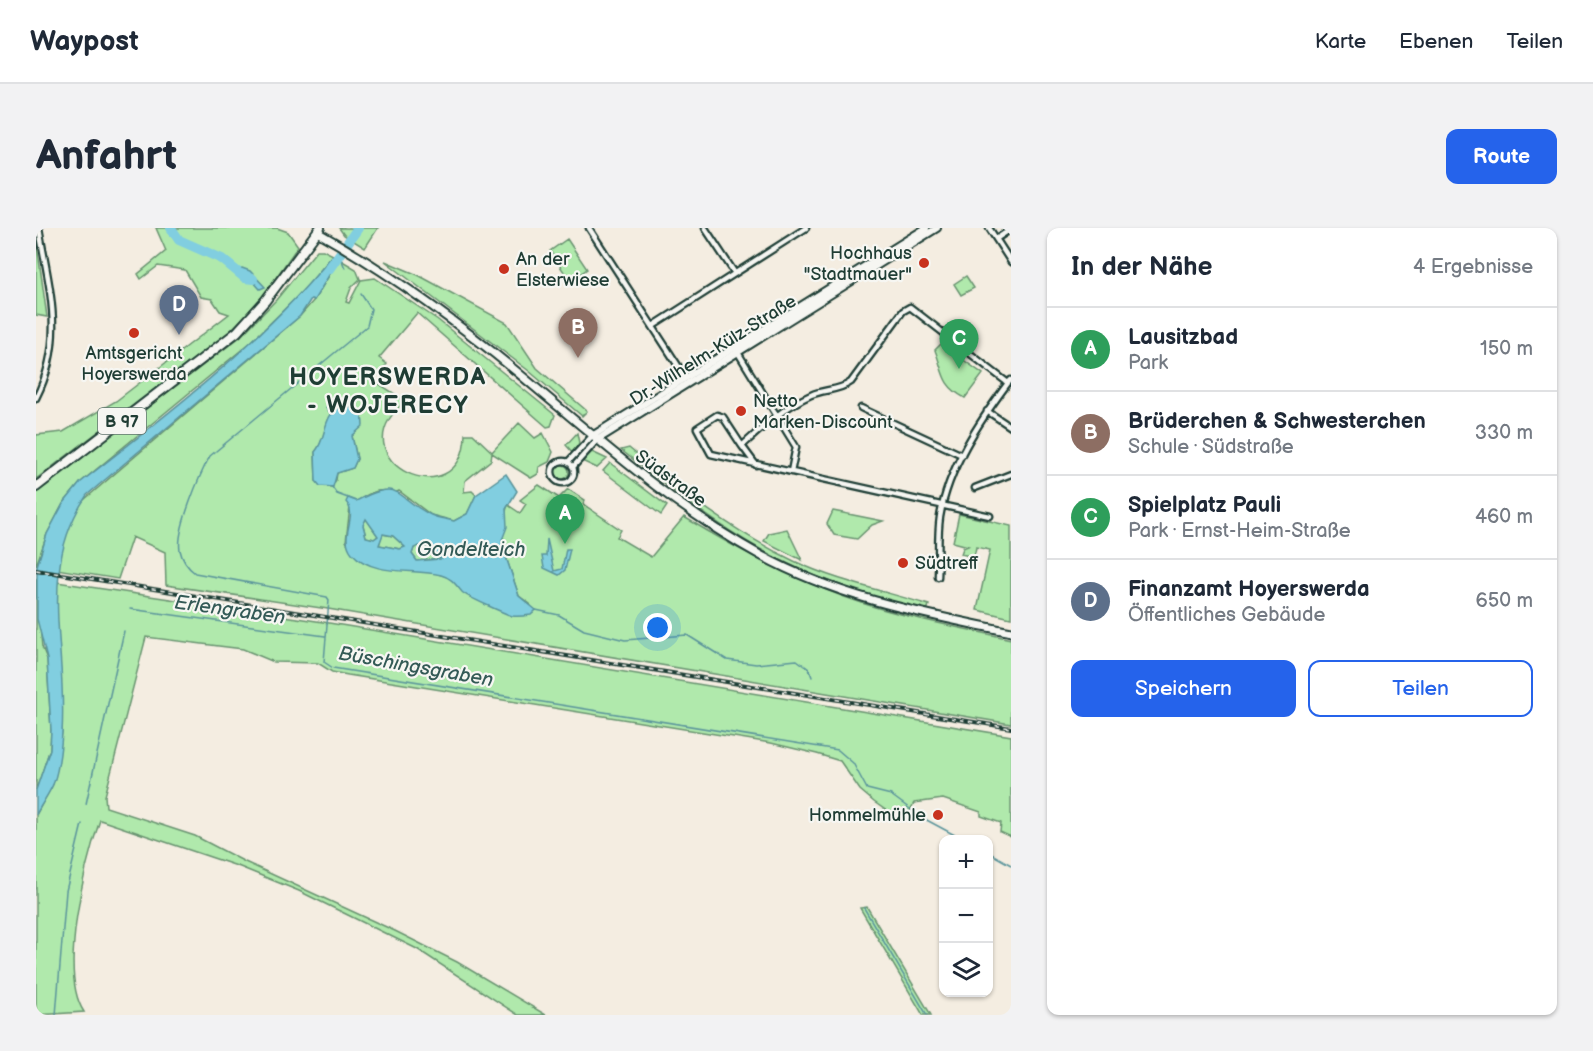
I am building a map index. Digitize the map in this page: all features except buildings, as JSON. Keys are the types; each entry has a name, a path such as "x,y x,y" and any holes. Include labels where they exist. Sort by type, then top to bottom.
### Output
{"main road":[{"name":"Südstraße","path":"316,229 475,339 657,489 716,528 786,568 864,598 1011,632"},
{"name":"B 97","path":"36,487 237,332 266,300 316,229"}],"street":[{"path":"36,398 49,367 55,331 39,228"},
{"path":"589,228 686,378"},
{"path":"705,228 734,272"},
{"path":"653,326 806,228"},
{"name":"Dr.-Wilhelm-Külz-Straße","path":"594,438 926,228"},
{"name":"Dr.-Wilhelm-Külz-Straße","path":"570,464 594,438 686,378 937,228"},
{"path":"989,228 1011,262"},
{"path":"996,239 1011,229"},
{"path":"742,446 777,413 816,393 840,389 851,382 903,311 910,307 1010,382 987,411 962,455 943,506 940,520 938,577"},
{"path":"736,349 796,447 791,472"},
{"path":"861,408 962,455"},
{"path":"987,411 1011,427"},
{"path":"756,465 723,417 717,415 697,428 711,454 756,465 990,516"},
{"path":"560,461 570,464 573,476 569,481 561,483 555,480 552,474 553,466 560,461"},
{"path":"975,488 1011,474"}],"green space":[{"path":"156,228 277,228 288,232 298,246 261,299 228,333 36,479 36,435 63,432 116,401 229,314 220,311 212,299 201,297 185,270 158,266 141,279 138,274 166,251"},
{"path":"339,228 378,228 365,248 344,235"},
{"path":"36,238 47,317 36,315"},
{"path":"567,239 587,269 570,281 550,251"},
{"path":"317,250 333,255 302,292 251,342 81,482 63,504 47,534 36,566 36,493 240,337 276,300"},
{"path":"339,259 356,269 360,279 351,288 346,302 349,303 361,280 375,278 438,320 555,415 551,426 547,427 417,313 379,358 387,364 373,380 406,401 387,423 384,444 392,461 407,473 426,478 445,474 459,460 465,434 473,434 492,452 519,423 535,438 543,433 553,452 549,462 539,467 538,474 531,478 492,453 491,460 465,481 464,492 472,491 476,495 467,514 454,521 431,515 399,491 395,493 377,491 366,495 350,507 346,541 354,553 364,561 376,566 442,575 497,609 509,614 521,615 533,613 530,604 519,596 503,548 505,519 508,505 520,513 526,504 520,500 539,485 559,498 568,489 585,500 583,504 621,530 617,537 651,557 684,517 772,566 841,596 901,614 1011,639 1011,724 328,609 166,585 165,552 132,537 118,579 50,568 61,537 78,505 300,316 314,300","holes":["340,407 357,431 352,436 357,459 353,468 337,473 336,480 331,487 316,481 315,452 334,412"]},
{"path":"385,261 418,275 507,323 537,368 587,411 582,416 529,371"},
{"path":"966,276 974,288 961,295 954,284"},
{"path":"941,344 983,374 965,398 951,388 944,378 935,350"},
{"path":"577,433 579,443 573,453 566,445"},
{"path":"629,448 708,509 772,550 826,574 929,605 927,611 841,586 780,560 706,515 621,450"},
{"path":"592,452 607,459 597,468 582,461"},
{"path":"610,463 667,506 661,515 603,471"},
{"path":"559,465 565,465 569,472 565,479 559,479 555,475 555,469"},
{"path":"833,511 883,521 872,525 857,539 834,535 827,524"},
{"path":"959,514 1011,526 1011,618 977,610 990,550 976,547 974,557 961,554 963,548 968,546 953,542"},
{"path":"366,518 378,536 374,539 366,537 363,525"},
{"path":"787,529 802,560 764,541 769,533"},
{"path":"382,534 393,536 405,547 400,549 379,545"},
{"path":"428,547 442,559 417,561 412,554 414,548"},
{"path":"36,578 42,647 47,659 51,730 50,749 36,790"},
{"path":"50,581 323,622 1011,736 1011,837 1000,832 1001,823 981,816 981,812 943,799 914,803 906,818 887,811 860,790 840,761 771,743 348,675 332,672 318,663 274,662 243,649 146,637 105,796 106,807 195,836 457,962 546,1015 518,1015 417,949 299,891 240,867 100,820 81,889 74,945 73,972 77,994 84,1012 36,1015 36,815 53,784 62,732 56,649 49,620"},
{"path":"867,907 931,1015 923,1015 860,908"}],"water":[{"path":"333,255 339,259 314,300 311,299 300,316 87,495 72,523 62,552 58,581 63,701 60,751 54,782 36,815 36,790 50,749 51,730 47,659 37,619 37,566 47,534 63,504 81,482 181,403 246,347 306,287"},
{"path":"242,268 250,271 265,287 260,289 252,280 245,281 239,272"},
{"path":"343,406 355,409 362,417 363,426 352,436 357,459 353,468 337,473 333,487 320,486 316,481 315,452 331,414"},
{"name":"Gondelteich","path":"506,474 517,491 506,509 507,527 502,540 519,596 536,610 531,615 512,616 494,608 465,594 445,576 371,566 361,561 348,547 347,533 350,513 346,502 348,498 356,501 371,494 390,490 397,492 431,515 454,521 467,514 476,495","holes":["366,519 378,536 374,539 366,537 363,525","383,534 393,536 405,547 400,549 379,545","428,547 441,559 417,561 412,554 414,548"]},
{"path":"547,539 554,571 562,569 566,549 570,549 565,570 559,575 544,568 542,556 546,556"}],"waterway":[{"path":"171,228 179,240 222,259 245,278 253,279"},
{"path":"329,269 358,228"},
{"name":"Büschingsgraben","path":"340,256 345,268"},
{"name":"Büschingsgraben","path":"361,294 371,309 367,326 210,456 190,502 180,541 182,557 192,571 327,597 329,600 324,662 333,668 838,750 853,763 867,789 891,795 921,817 955,835"},
{"path":"326,407 331,414"},
{"path":"332,487 337,494 348,498"},
{"name":"Erlengraben","path":"130,609 325,636"},
{"path":"536,610 559,615 584,630 625,640 687,635 727,660 756,664 797,660 809,669 812,677"},
{"name":"Erlengraben","path":"86,804 124,631"},
{"name":"Erlengraben","path":"56,1015 66,891 82,824"},
{"path":"993,855 1011,865"},
{"name":"Büschingsgraben","path":"864,908 927,1015"}],"railway":[{"path":"36,570 1011,728"}],"place":[{"name":"Hochhaus \"Stadtmauer\"","path":"924,263"},
{"name":"An der Elsterwiese","path":"504,269"},
{"name":"Amtsgericht Hoyerswerda","path":"134,333"},
{"name":"Finanzamt Hoyerswerda","path":"179,335"},
{"name":"Brüderchen & Schwesterchen","path":"578,358"},
{"name":"Spielplatz Pauli","path":"959,369"},
{"name":"Netto Marken-Discount","path":"741,411"},
{"name":"Lausitzbad","path":"565,544"},
{"name":"Südtreff","path":"903,563"},
{"name":"Hommelmühle","path":"938,815"}],"district":[{"name":"HOYERSWERDA - WOJERECY","path":"388,391"}]}
